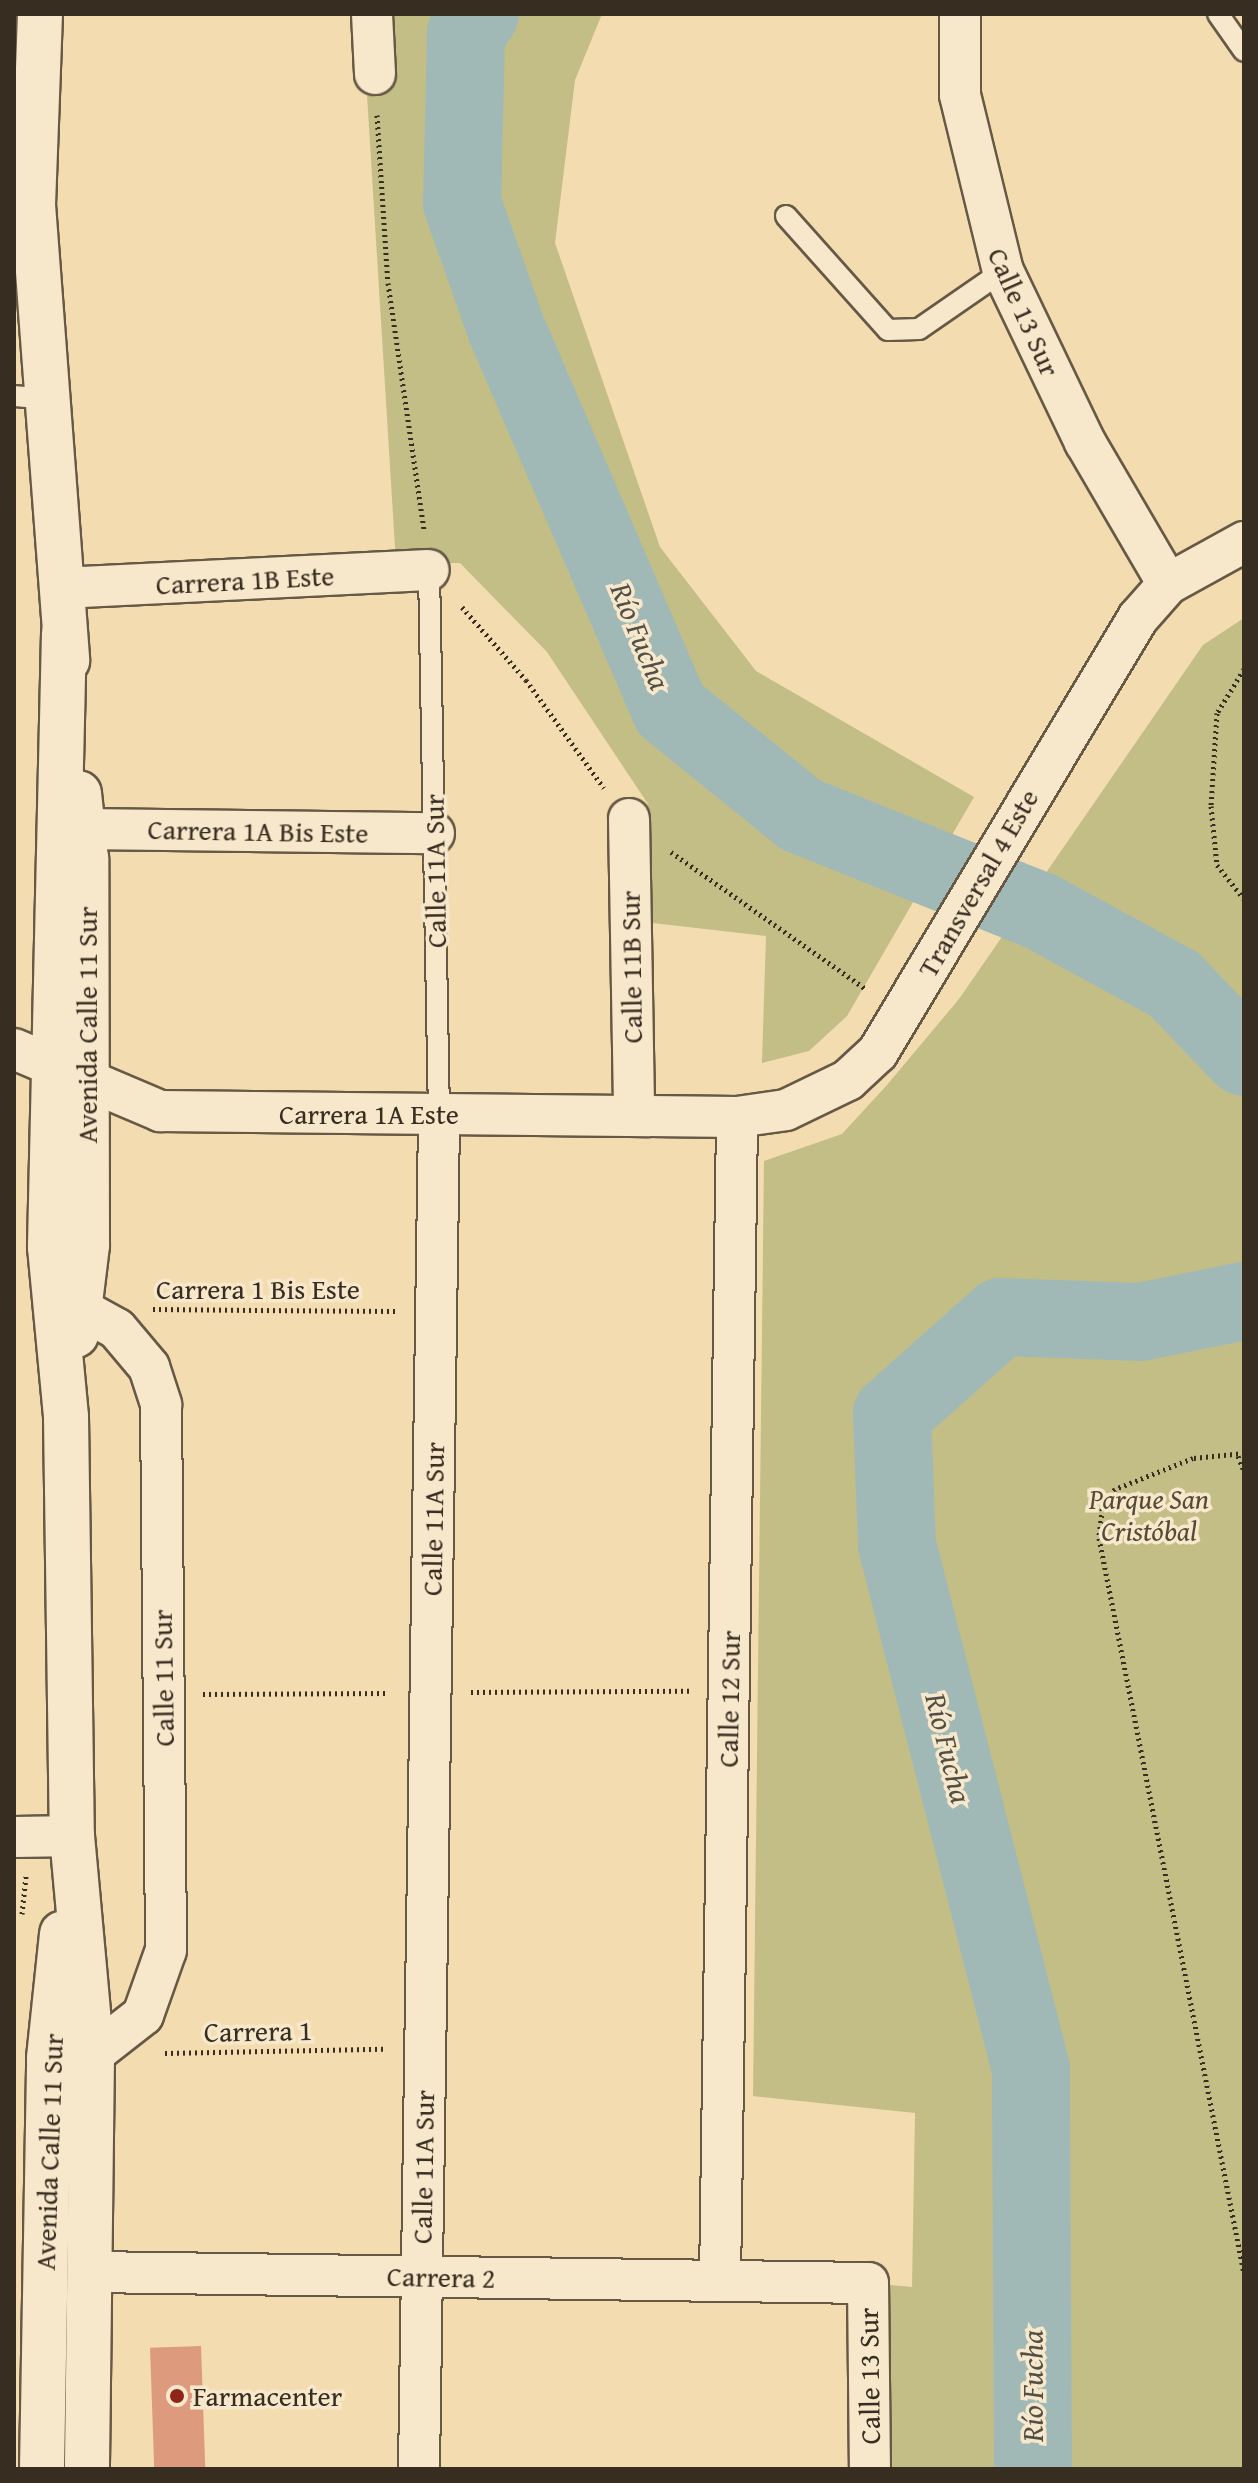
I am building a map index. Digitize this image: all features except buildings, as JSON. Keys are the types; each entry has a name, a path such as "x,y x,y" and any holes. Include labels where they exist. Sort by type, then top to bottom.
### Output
{"main road":[{"name":"Avenida Calle 11 Sur","path":"40,14 33,205 31,398 61,588 83,829 51,1064 87,1245 66,1417"},
{"name":"Avenida Calle 11 Sur","path":"14,120 33,205"},
{"name":"Avenida Calle 11 Sur","path":"64,633 51,1064 50,1247 66,1417 72,1836 92,2055 87,2469"},
{"name":"Avenida Calle 11 Sur","path":"42,2469 30,2271 72,1836"},
{"name":"Carrera 2","path":"30,2271 90,2272"}],"street":[{"path":"372,14 375,74"},
{"name":"Calle 13 Sur","path":"960,14 960,95 1003,271 1085,442 1168,584"},
{"path":"1168,584 1244,542"},
{"name":"Carrera 1B Este","path":"61,588 429,570"},
{"name":"Transversal 4 Este","path":"737,1117 786,1110 848,1080 878,1052 1113,655 1168,584"},
{"name":"Calle 11B Sur","path":"629,819 634,1116"},
{"name":"Carrera 1A Bis Este","path":"83,829 434,833"},
{"name":"Carrera 1A Este","path":"51,1064 160,1111 737,1117"},
{"name":"Calle 11A Sur","path":"419,2469 439,1114"},
{"name":"Calle 12 Sur","path":"720,2281 737,1117"},
{"name":"Calle 11 Sur","path":"79,1308 117,1329 149,1367 161,1405 166,1950 143,2015 92,2055"},
{"path":"14,1837 72,1836"},
{"name":"Carrera 2","path":"90,2272 868,2283"},
{"name":"Calle 13 Sur","path":"868,2283 870,2469"}],"lane":[{"path":"1218,14 1244,51"},
{"path":"786,216 888,330 919,329 1003,271"},
{"name":"Calle 11A Sur","path":"429,570 439,1114"}],"path":[{"path":"375,74 388,283 429,570 526,680 629,819 903,1013"},
{"path":"1244,669 1217,713 1211,806 1217,865 1244,899"},
{"name":"Carrera 1 Bis Este","path":"149,1309 436,1311"},
{"path":"1244,1471 1241,1455 1193,1458 1115,1489 1103,1503 1099,1538 1244,2274"},
{"name":"Carrera 1","path":"160,2053 425,2048"}],"green space":[{"path":"362,14 602,14 575,80 555,243 660,547 756,671 974,797 847,1016 809,1051 762,1063 766,936 653,923 648,804 547,652 460,563 396,563"},
{"name":"Parque San Cristóbal","path":"1244,618 1244,2469 870,2469 868,2283 912,2287 915,2113 753,2096 764,1161 842,1134 887,1085 959,999 1203,645"}],"waterway":[{"name":"Río Fucha","path":"480,14 466,33 462,203 506,328 670,709 801,815 1040,911 1174,984 1244,1057"},
{"name":"Río Fucha","path":"1033,2469 1031,2069 897,1545 892,1414 1001,1317 1140,1322 1244,1301"}],"place":[{"name":"Farmacenter","path":"177,2396"}]}
